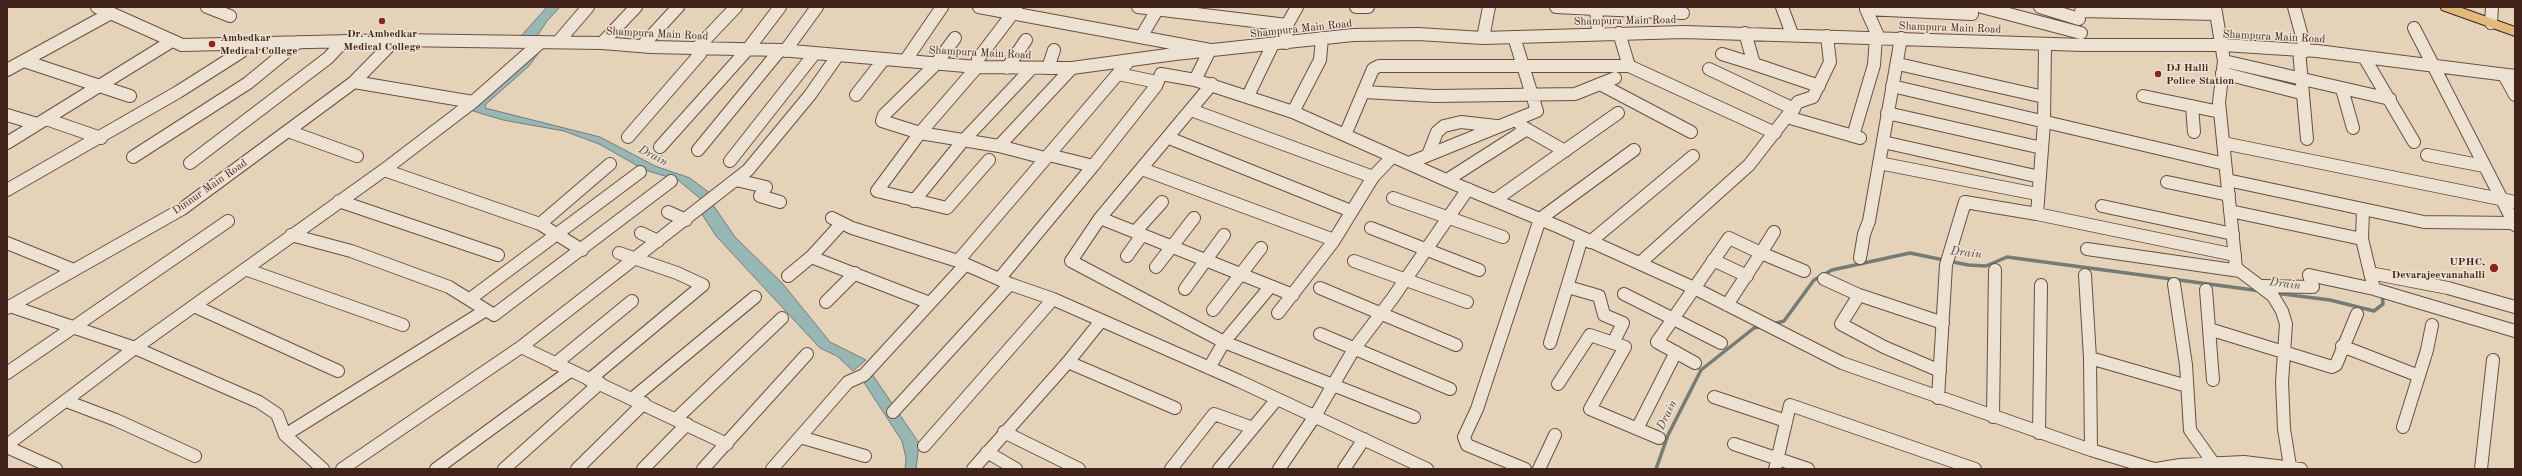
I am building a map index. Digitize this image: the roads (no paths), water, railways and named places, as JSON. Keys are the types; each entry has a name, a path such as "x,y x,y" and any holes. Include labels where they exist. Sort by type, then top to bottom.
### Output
{"main road":[{"path":"2447,7 2515,32"}],"street":[{"path":"207,7 230,16"},
{"path":"558,42 588,7"},
{"path":"602,43 636,7"},
{"path":"642,46 678,7"},
{"path":"628,137 700,54 698,48 736,7"},
{"path":"660,147 748,49 780,7"},
{"path":"698,150 783,51 817,7"},
{"path":"905,61 942,7"},
{"path":"979,7 1015,10 1210,50 1195,80"},
{"path":"1138,7 1286,25"},
{"path":"1286,43 1286,25 1297,7"},
{"path":"1356,7 1368,7"},
{"path":"1483,38 1486,7"},
{"path":"1556,7 1684,10 1684,32"},
{"path":"1782,7 1792,34"},
{"path":"1709,69 1790,113 1857,137 1859,111 1874,65 1878,38 1866,9 1885,8 1972,14 1972,7"},
{"path":"1982,7 2081,34"},
{"path":"892,412 1005,281 1158,82 1160,74 1212,84 1293,112 1640,263 1694,288 1785,336 1842,363 1992,417 2091,450 2155,469 2244,462 2295,467 2284,429 2283,352 2286,324 2282,311 2266,290 2236,268 2220,112 2224,61 2223,45 2215,11 2148,10 2081,12 2040,7"},
{"path":"2294,7 2302,51 2300,80 2307,139"},
{"path":"2491,23 2492,7"},
{"path":"1596,8 1598,33"},
{"path":"7,70 24,61 105,9"},
{"name":"Shampura Main Road","path":"105,9 182,45 395,40 602,43 642,46 783,51 936,64 1007,68 1072,68 1128,62 1175,54 1353,35 1410,34 1483,38 1598,33 1684,32 1792,34 2083,45 2223,45 2364,57 2515,76"},
{"path":"989,160 947,208 877,191 920,133 977,67 978,58 1015,10"},
{"path":"1141,37 1157,10"},
{"path":"2081,12 2081,34 2083,45"},
{"path":"2227,180 2424,222 2514,224 2435,66 2414,28"},
{"path":"1619,33 1629,66"},
{"path":"1745,33 1754,64"},
{"path":"1409,163 1537,111 1514,36"},
{"path":"1640,263 1749,166 1800,101 1813,96 1830,62 1827,36"},
{"path":"955,38 936,64 881,119 882,122 920,133 962,142 999,146 1093,166"},
{"path":"1293,112 1320,60 1322,38"},
{"path":"1860,258 1883,142 1892,86 1898,64 1901,38"},
{"name":"Dinnur Main Road","path":"9,307 182,209 354,82 395,40"},
{"path":"1007,68 1026,40"},
{"path":"7,143 172,41"},
{"path":"190,163 328,58 344,41"},
{"path":"133,157 248,83 298,42"},
{"path":"56,469 7,446 135,348 339,200 384,170 473,102 515,67 528,52 541,42"},
{"path":"7,190 56,160 101,138 241,52 249,43"},
{"path":"1248,96 1273,44"},
{"path":"2037,214 2044,123 2046,44"},
{"path":"1048,68 1054,50"},
{"path":"730,160 815,53"},
{"path":"1722,54 1819,86"},
{"path":"342,469 521,347 636,259 748,170 800,107 838,55"},
{"path":"2364,57 2414,142"},
{"path":"856,95 884,59"},
{"path":"24,61 130,96"},
{"path":"2224,61 2300,80 2390,99"},
{"path":"772,469 848,382 864,376 930,303 1047,157 1128,62"},
{"path":"1898,64 2044,97"},
{"path":"1345,135 1373,69 1379,66 1629,66 1775,133"},
{"path":"914,201 962,142 1032,68"},
{"path":"999,146 1072,68"},
{"path":"2222,73 2301,93"},
{"path":"1118,74 1158,82"},
{"path":"2504,75 2515,95"},
{"path":"1364,92 1435,96 1575,94 1615,78"},
{"path":"354,82 473,102"},
{"path":"1212,84 1100,218 1071,261 1224,342 1414,418"},
{"path":"1600,84 1691,132"},
{"path":"1892,86 2044,123 2225,164"},
{"path":"2342,89 2353,128"},
{"path":"2143,96 2220,112"},
{"path":"2192,106 2194,132"},
{"path":"1191,110 1373,177"},
{"path":"1495,200 1618,113"},
{"path":"1887,113 2042,148"},
{"path":"7,114 101,138"},
{"path":"1510,121 1565,151"},
{"path":"1428,155 1437,132 1444,126 1451,123 1475,122 1497,126"},
{"path":"1447,180 1526,130"},
{"path":"288,131 357,156"},
{"path":"1168,138 1351,211"},
{"path":"1883,142 2040,177"},
{"path":"2223,143 2515,202"},
{"path":"1525,469 1466,446 1464,437 1477,409 1540,219 1634,150"},
{"path":"2427,155 2484,166"},
{"path":"1278,313 1334,240 1373,177 1393,156"},
{"path":"1550,343 1568,287 1586,240 1693,156"},
{"path":"1879,163 2038,194"},
{"path":"540,224 610,164"},
{"path":"1142,169 1334,240"},
{"path":"384,170 487,204 540,224 582,250"},
{"path":"470,299 558,236 640,172"},
{"path":"736,180 766,187 760,196 780,202"},
{"path":"291,236 351,251 449,287 494,315 582,250 670,181"},
{"path":"2167,182 2229,195"},
{"path":"1279,469 1315,416 1354,349 1382,313 1468,189"},
{"path":"1393,198 1503,237"},
{"path":"339,200 498,255"},
{"path":"1127,256 1139,234 1162,202"},
{"path":"1938,398 1946,265 1965,202 2037,214 2235,255"},
{"path":"2102,206 2233,234"},
{"path":"2363,209 2362,239 2374,289"},
{"path":"2230,211 2362,239"},
{"path":"668,212 686,220"},
{"path":"1100,218 1172,247 1207,259 1270,287 1293,295"},
{"path":"1156,267 1194,218"},
{"path":"7,373 71,327 228,221"},
{"path":"788,276 811,257 837,221 962,263 1053,299 1315,416 1427,469"},
{"path":"1371,228 1479,270"},
{"path":"1727,305 1774,232"},
{"path":"641,233 658,241"},
{"path":"1186,289 1224,235"},
{"path":"1695,363 1656,342 1674,319 1729,238 1761,254 1804,271"},
{"path":"7,243 74,270"},
{"path":"1213,310 1261,248"},
{"path":"2087,249 2240,271"},
{"path":"504,469 594,382 703,285 676,273 619,253"},
{"path":"811,257 930,303"},
{"path":"1713,260 1747,276"},
{"path":"1354,261 1467,302"},
{"path":"244,269 403,325"},
{"path":"1992,417 1995,270"},
{"path":"826,302 855,273"},
{"path":"2370,273 2448,288 2515,308"},
{"path":"2085,275 2090,358 2091,450"},
{"path":"2266,290 2313,287 2309,275 2374,289 2515,331"},
{"path":"1824,279 1859,295 1943,323"},
{"path":"2174,284 2187,386 2190,430 2214,464"},
{"path":"2039,433 2041,285"},
{"path":"1209,368 1224,342 1270,287"},
{"path":"1568,287 1599,296 1604,316 1623,323 1614,343"},
{"path":"1320,288 1456,345"},
{"path":"2206,290 2213,380"},
{"path":"1624,294 1721,343"},
{"path":"1859,295 1841,324 1884,347 1940,371"},
{"path":"578,469 639,401 756,297"},
{"path":"924,446 1053,299"},
{"path":"555,364 632,301"},
{"path":"194,306 338,371"},
{"path":"9,307 135,348 259,402 276,414 285,435 323,469"},
{"path":"285,435 486,310"},
{"path":"2209,329 2332,367 2336,365 2342,346 2357,314"},
{"path":"643,469 682,421 782,318"},
{"path":"973,469 1004,432 1068,362 1101,321"},
{"path":"2403,427 2419,376 2432,325"},
{"path":"1320,334 1450,389"},
{"path":"1558,384 1590,334 1625,347 1590,409 1660,438"},
{"path":"2342,346 2419,376"},
{"path":"521,347 570,371 682,421 727,444"},
{"path":"1637,429 1676,352"},
{"path":"703,469 807,354"},
{"path":"2090,358 2187,386"},
{"path":"2481,469 2494,360"},
{"path":"1068,362 1175,408"},
{"path":"436,469 570,371"},
{"path":"1714,397 1786,421"},
{"path":"1219,469 1277,399"},
{"path":"66,401 116,420 195,456"},
{"path":"1776,464 1790,405 1795,405 1947,464 1975,469"},
{"path":"1171,469 1214,414 1253,428"},
{"path":"1004,432 1078,469"},
{"path":"1539,469 1555,435"},
{"path":"800,437 865,456"},
{"path":"1344,469 1364,439"},
{"path":"1734,444 1776,464 1808,469"},
{"path":"987,452 1016,469"}],"water":[{"path":"547,7 560,7 547,21 537,36 521,36"},
{"path":"531,51 540,51 529,66 486,104 485,108 600,137 655,166 690,178 711,194 702,200 678,180 645,170 599,144 564,131 503,120 473,111 473,108"},
{"path":"711,202 735,237 783,284 830,342 866,360 853,371 837,356 820,348 716,236 700,211"},
{"path":"872,374 919,443 916,469 905,469 906,458 902,441 863,381"}],"waterway":[{"name":"Drain","path":"1773,324 1784,321 1814,280 1832,270 1910,253 1968,265 1986,266 2007,257 2261,291"},
{"name":"Drain","path":"2275,293 2330,300 2374,311 2383,304 2382,294"},
{"name":"Drain","path":"1656,469 1668,435 1701,370 1754,328 1763,326"}],"place":[{"name":"Dr. Ambedkar Medical College","path":"382,21"},
{"name":"Ambedkar Medical College","path":"212,44"},
{"name":"DJ Halli Police Station","path":"2158,74"},
{"name":"UPHC, Devarajeevanahalli","path":"2494,268"}]}
